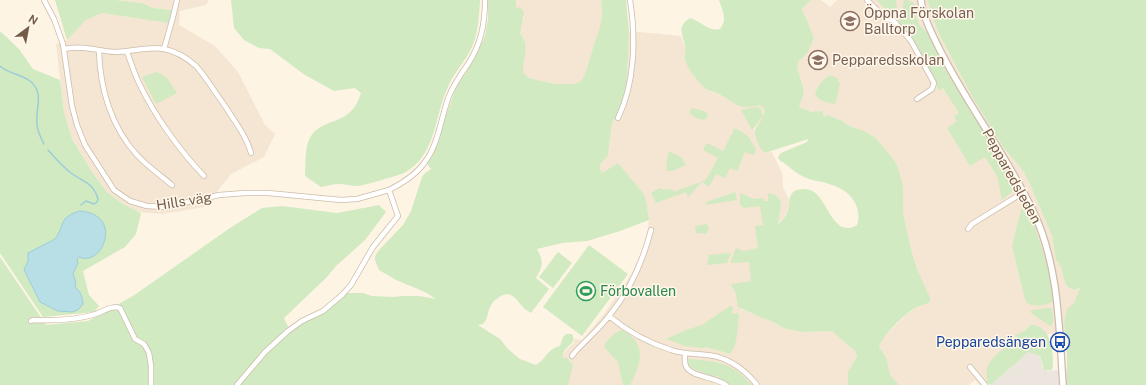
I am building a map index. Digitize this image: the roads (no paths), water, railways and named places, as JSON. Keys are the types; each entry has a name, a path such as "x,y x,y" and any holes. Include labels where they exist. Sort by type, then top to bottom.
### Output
{"street":[{"name":"Hills väg","path":"44,0 54,19 64,49 72,106 77,125 85,145 114,190 130,201 153,207 166,207 219,195 245,193 268,193 341,200 357,199 389,190 405,182 426,162 452,88 479,44 485,20 485,0"},
{"path":"164,49 174,17 177,0"},
{"path":"618,118 625,101 632,56 632,22 630,0"},
{"path":"867,0 886,19 893,20 907,36 934,83 932,89 917,99"},
{"name":"Pepparedsleden","path":"920,1 942,55 1024,192 1040,225 1052,267 1058,308 1063,385"},
{"path":"64,49 87,48 99,51 127,52 145,48 164,49 186,58 204,76 248,143 251,153"},
{"path":"99,51 104,90 115,123 128,145 136,155 172,185"},
{"path":"127,52 138,82 151,106 187,157 204,176"},
{"path":"237,385 265,352 288,331 302,320 323,311 342,295 351,285 373,247 398,216 389,190"},
{"path":"968,229 972,224 1024,192"},
{"path":"572,356 609,316 632,282 651,230"},
{"path":"31,321 70,319 96,314 112,308 118,308 122,311 135,339 147,348 151,366 151,385"},
{"path":"609,316 621,326 670,350 715,356 730,362 744,372 757,385"},
{"path":"685,353 685,364 688,370 719,380 726,385"},
{"path":"970,367 985,385"}],"water":[{"path":"80,211 94,214 102,221 105,230 105,239 101,248 95,255 88,258 79,257 77,259 78,263 73,274 76,282 75,287 81,294 83,304 78,310 72,312 58,311 40,302 24,270 28,261 28,253 55,239 65,219 73,213"}],"waterway":[{"path":"0,66 7,71 30,81 35,86 38,96 37,127 44,144"},
{"path":"48,150 59,162 75,176 87,183 96,193 98,199 97,202 94,204 86,201 81,205"}],"place":[{"name":"Öppna Förskolan Balltorp","path":"850,21"},
{"name":"Pepparedsskolan","path":"818,60"},
{"name":"Förbovallen","path":"586,291"},
{"name":"Pepparedsängen","path":"1060,342"}]}
